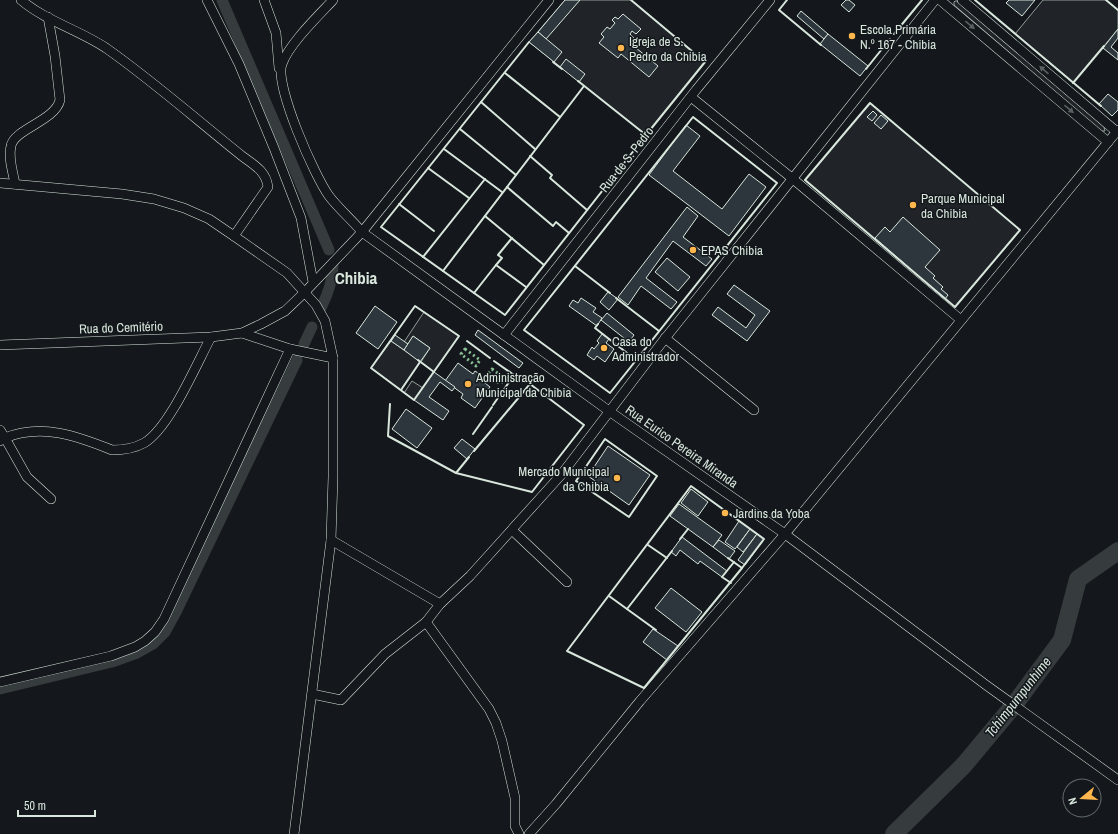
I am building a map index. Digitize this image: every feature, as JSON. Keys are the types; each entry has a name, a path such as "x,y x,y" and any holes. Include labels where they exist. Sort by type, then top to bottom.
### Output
{"street":[{"path":"21,0 28,6 104,48 144,78 265,175 268,187 234,236"},
{"path":"206,0 239,64 277,155 301,218 313,282"},
{"name":"Rua Eurico Pereira Miranda","path":"264,0 276,34 282,86 305,152 329,196 362,232 609,412 786,534 986,685 1118,780"},
{"path":"280,73 287,52 310,24 333,0"},
{"path":"242,333 285,311 362,232 549,0"},
{"name":"Rua de S. Pedro","path":"504,335 691,97 770,0"},
{"path":"312,694 341,700 385,654 426,622 440,604 470,576 512,530 561,475 665,338 935,0"},
{"path":"940,0 1108,142"},
{"path":"529,834 556,804 640,701 786,534 1117,131 962,0"},
{"path":"15,184 10,154 11,144 17,137 52,112 59,104 60,100 55,56 48,17"},
{"path":"691,97 793,179 961,320"},
{"path":"0,183 122,194 154,199 184,208 209,219 287,273 316,305 325,321 333,358 333,477 331,540 294,834"},
{"path":"242,333 290,349 333,358"},
{"name":"Rua do Cemitério","path":"0,345 211,337 242,333"},
{"path":"3,440 25,432 63,433 112,450 134,447 145,442 169,417 211,337"},
{"path":"665,338 754,410"},
{"path":"0,682 111,656 135,647 155,632 164,619 290,349"},
{"path":"0,430 3,440 27,478 50,500"},
{"path":"512,530 567,582"},
{"path":"331,540 440,604"},
{"path":"426,622 489,709 496,723 502,740 515,798 515,826 520,834"}],"shaded area":[{"path":"565,0 631,0 705,62 646,135 529,42"},
{"path":"1043,0 1106,0 1118,10 1118,29 1073,83 1015,34"},
{"path":"955,1 957,1 1104,127 1105,131 1101,131 954,5"},
{"name":"Parque Municipal da Chibia","path":"870,103 1020,230 955,307 805,180"},
{"path":"424,312 459,336 434,372 420,362 401,390 371,368 391,341 421,362 430,348 413,336 408,344 404,342"},
{"path":"412,381 423,388 414,400 404,393"}],"building":[{"path":"565,0 580,0 546,39 538,32"},
{"path":"846,0 849,0 855,5 849,12 841,5"},
{"path":"1009,0 1035,0 1022,16 1006,3"},
{"path":"801,11 828,34 824,39 797,16"},
{"name":"Igreja de S. Pedro da Chibia","path":"623,14 641,29 636,34 632,31 630,34 634,38 630,43 658,66 649,77 621,54 618,58 599,43 604,37 601,34 607,27 610,29 615,23 612,20 615,17 618,19"},
{"path":"1118,29 1118,38 1111,47 1118,53 1118,60 1103,48"},
{"path":"538,32 562,52 554,62 529,42"},
{"path":"828,34 868,66 860,76 820,44"},
{"path":"566,59 585,74 579,82 560,67"},
{"path":"1108,94 1118,102 1118,110 1112,116 1099,104"},
{"path":"873,111 877,115 872,121 867,117"},
{"path":"881,115 888,121 881,129 874,123"},
{"path":"686,125 700,136 673,171 722,209 749,174 766,187 729,236 649,175"},
{"name":"EPAS Chibia","path":"687,207 698,216 683,237 712,259 706,266 673,241 646,278 677,302 671,309 641,286 628,305 618,297"},
{"path":"903,217 940,250 925,267 935,276 933,278 943,287 941,289 948,295 945,299 875,238 885,227 890,232"},
{"path":"667,258 690,277 678,291 655,272"},
{"path":"734,285 770,311 747,341 712,315 718,307 746,328 755,315 727,294"},
{"path":"608,292 618,299 609,310 600,302"},
{"path":"581,298 596,308 593,312 602,318 597,326 569,306 573,300 578,303"},
{"path":"375,306 397,322 378,349 356,333"},
{"path":"607,313 634,335 629,342 601,320"},
{"path":"478,330 523,363 519,368 475,335"},
{"name":"Casa do Administrador","path":"602,334 609,339 606,343 614,349 605,362 597,356 594,360 587,355 592,347 594,349 599,343 597,341"},
{"path":"395,335 408,344 404,350 391,341"},
{"path":"413,336 430,348 420,362 404,350"},
{"name":"Administração Municipal da Chibia","path":"458,363 473,374 475,371 480,374 482,376 480,379 490,387 475,408 461,398 463,394 445,381"},
{"path":"434,372 455,387 452,391 440,382 429,397 449,411 443,420 414,400"},
{"path":"406,409 432,428 417,448 392,429"},
{"path":"462,439 475,449 467,459 454,448"},
{"path":"608,446 650,475 629,505 588,476"},
{"path":"691,489 708,502 698,516 681,503"},
{"path":"679,504 722,535 713,547 670,516"},
{"path":"739,521 750,529 735,549 725,542"},
{"path":"750,529 757,534 743,552 737,547"},
{"path":"757,534 764,539 745,565 738,560"},
{"path":"682,537 727,571 722,577 700,561 698,564 680,550 676,556 671,552"},
{"path":"719,540 735,551 729,559 713,547"},
{"path":"671,588 702,612 686,632 655,608"},
{"path":"653,629 678,646 667,660 643,642"}],"waterway":[{"path":"222,0 329,250"},
{"path":"321,308 330,287 333,265"},
{"path":"304,344 312,327"},
{"path":"0,689 112,662 137,653 153,644 165,632 297,360"},
{"name":"Tchimpumpunhime","path":"894,834 964,765 1014,705 1062,640 1078,579 1118,551"}],"hedge":[{"path":"465,349 480,360 476,366 461,354 465,349"},
{"path":"492,369 505,379 500,384 488,374 492,369"}],"wall":[{"path":"578,81 646,135 705,62 631,0"},
{"path":"787,0 779,10 821,45"},
{"path":"894,34 922,0"},
{"path":"975,0 1101,106"},
{"path":"1106,0 1118,10"},
{"path":"866,69 890,39"},
{"path":"529,42 381,227 505,315 646,135"},
{"path":"1073,83 1104,46"},
{"path":"553,62 562,69"},
{"path":"505,73 560,117"},
{"path":"443,271 584,86"},
{"path":"481,102 535,149"},
{"path":"870,103 1020,230 955,307 805,180 870,103"},
{"path":"693,117 777,183 610,393 524,330 693,117"},
{"path":"460,129 516,175"},
{"path":"444,149 502,192"},
{"path":"530,156 552,175 550,178 587,210"},
{"path":"428,168 469,198"},
{"path":"423,257 485,179"},
{"path":"507,187 553,226 556,222 569,233"},
{"path":"399,204 434,231"},
{"path":"485,216 544,265"},
{"path":"512,238 498,255 502,258 496,265 526,287"},
{"path":"474,293 496,265"},
{"path":"575,266 610,293"},
{"path":"616,298 659,331"},
{"path":"415,306 459,336 414,400 371,368 415,306"},
{"path":"598,324 595,328 636,360"},
{"path":"467,341 490,358"},
{"path":"418,360 434,372"},
{"path":"493,405 514,375 494,361"},
{"path":"401,390 420,362"},
{"path":"390,404 388,436 456,473 532,492 584,425 530,384 474,451"},
{"path":"473,434 492,407"},
{"path":"605,439 657,476 629,517 576,481 605,439"},
{"path":"456,473 469,457"},
{"path":"691,486 764,539 644,688 567,651 691,486"},
{"path":"680,539 688,529"},
{"path":"648,545 667,558"},
{"path":"627,609 672,551"},
{"path":"728,558 742,568"},
{"path":"731,583 722,577 734,562"},
{"path":"609,596 656,630"}],"place":[{"name":"Escola Primária N.º 167 - Chibia","path":"852,36"},
{"name":"Igreja de S. Pedro da Chibia","path":"621,48"},
{"name":"Parque Municipal da Chibia","path":"913,205"},
{"name":"EPAS Chibia","path":"693,250"},
{"name":"Casa do Administrador","path":"604,348"},
{"name":"Administração Municipal da Chibia","path":"468,384"},
{"name":"Mercado Municipal da Chibia","path":"617,478"},
{"name":"Jardins da Yoba","path":"725,513"}],"district":[{"name":"Chibia","path":"356,278"}]}
